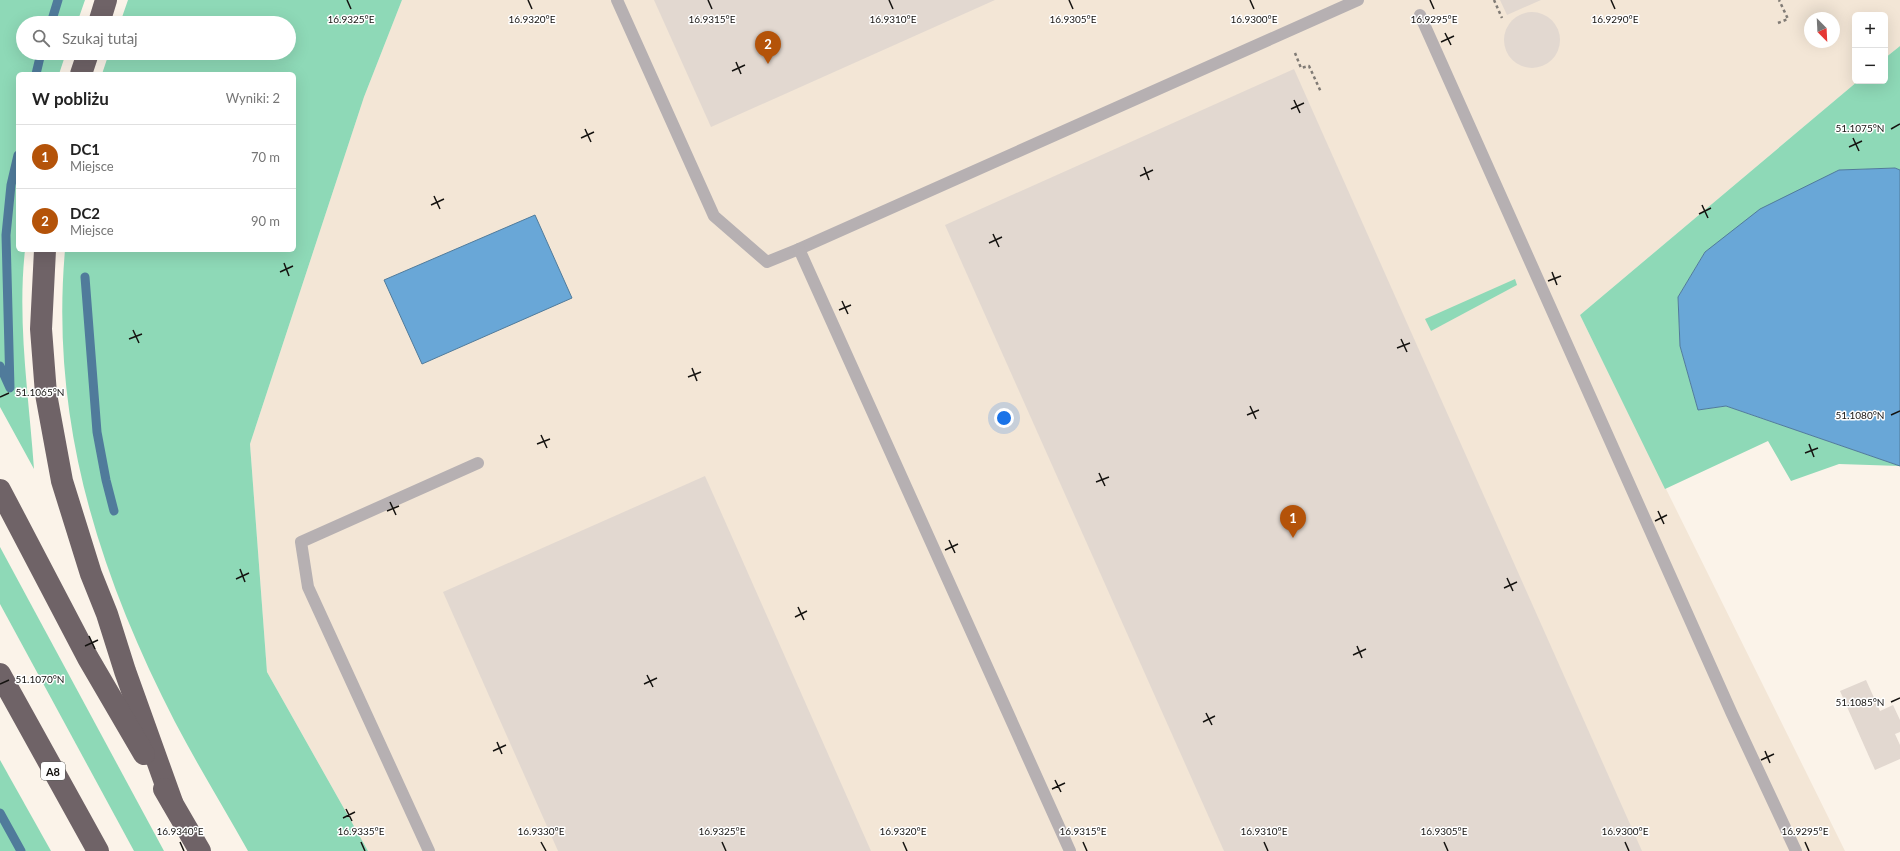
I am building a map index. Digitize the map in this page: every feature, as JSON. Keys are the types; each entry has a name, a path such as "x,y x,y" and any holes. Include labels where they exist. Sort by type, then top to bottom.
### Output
{"highway":[{"path":"101,16 106,0"},
{"path":"82,72 86,60"},
{"path":"45,252 41,329 46,394 62,481 91,574 107,614 125,671 172,802"},
{"path":"0,490 88,658 200,851"},
{"name":"A8","path":"0,674 98,851"}],"lane":[{"path":"617,0 714,216 767,262 1358,0"},
{"path":"1420,15 1732,714 1796,851"},
{"path":"799,249 1070,851"},
{"path":"429,851 308,587 301,542 478,463"}],"path":[{"path":"1494,0 1502,18"},
{"path":"1778,24 1788,19 1779,0"},
{"path":"1287,32 1301,68 1308,66 1321,92"}],"shaded area":[{"path":"402,0 1900,0 1900,46 1888,56 1888,12 1852,12 1852,84 1854,84 1580,315 1845,851 368,851 267,672 250,444 364,97"}],"green space":[{"path":"0,0 85,0 79,16 16,16 16,60 64,60 60,72 16,72 16,252 25,252 22,304 23,332 34,469 0,407"},
{"path":"128,0 402,0 364,97 250,444 267,672 368,851 248,851 175,722 123,609 102,552 86,494 73,434 65,374 62,313 65,252 296,252 296,72 103,72 107,60 296,60 296,16 122,16"},
{"path":"1900,46 1900,170 1895,168 1839,170 1705,252 1678,297 1680,346 1698,410 1726,406 1900,466 1839,464 1791,481 1768,441 1665,489 1580,315 1854,84 1888,84 1888,56"},
{"path":"1515,279 1517,285 1431,331 1425,319"},
{"path":"0,547 164,851 134,851 0,604"},
{"path":"0,760 51,851 0,851"}],"water":[{"path":"1895,168 1900,170 1900,466 1726,406 1698,410 1680,346 1678,297 1705,252 1760,209 1839,170"},
{"path":"535,215 572,298 422,364 384,280"}],"building":[{"path":"654,0 995,0 711,127"},
{"path":"1500,0 1541,0 1507,15"},
{"path":"1532,12 1543,14 1552,20 1558,29 1560,40 1558,51 1552,60 1543,66 1532,68 1521,66 1512,60 1506,51 1504,40 1506,29 1512,20 1521,14"},
{"path":"1294,69 1642,851 1224,851 945,225"},
{"path":"705,476 871,851 558,851 443,592"},
{"path":"1866,680 1880,711 1893,705 1900,720 1900,732 1895,734 1900,745 1900,759 1875,770 1840,691"}],"waterway":[{"path":"53,16 58,0"},
{"path":"36,72 39,60"},
{"path":"0,366 10,388 6,235 11,185 16,164"},
{"path":"85,277 97,432 106,480 114,511"},
{"path":"0,813 21,851"}],"place":[{"name":"DC2","path":"768,64"},
{"name":"DC1","path":"1293,538"}]}
